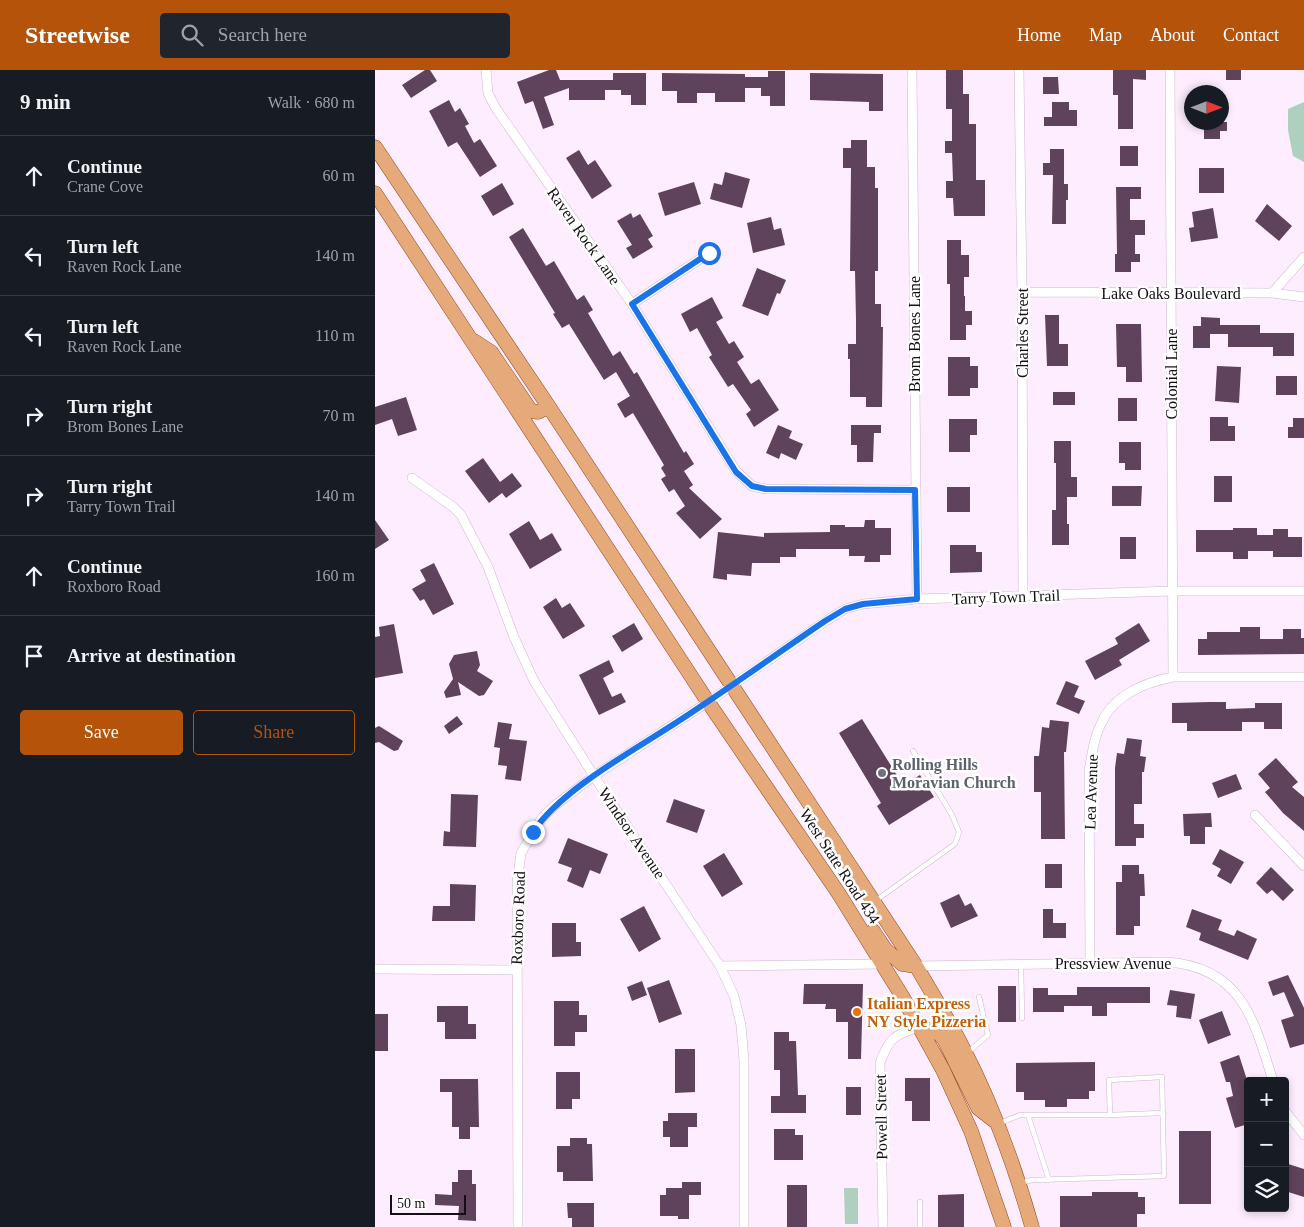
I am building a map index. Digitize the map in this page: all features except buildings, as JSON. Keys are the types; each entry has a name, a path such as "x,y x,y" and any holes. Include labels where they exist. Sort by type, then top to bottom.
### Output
{"main road":[{"path":"375,147 733,685 916,966 966,1054 997,1124 1019,1183 1031,1227"},
{"name":"West State Road 434","path":"375,193 708,702 839,894 882,964 943,1070 971,1131 1004,1227"},
{"path":"469,337 491,352 531,411 538,412 549,407"},
{"path":"839,894 858,909 885,949 901,964 916,966"},
{"path":"919,1027 937,1032 944,1039 978,1108 997,1124"}],"street":[{"name":"Raven Rock Lane","path":"486,70 488,93 495,108 632,304 736,472 752,486 766,489 915,490"},
{"name":"Brom Bones Lane","path":"912,70 917,599"},
{"name":"Charles Street","path":"1019,70 1023,597"},
{"name":"Colonial Lane","path":"1170,70 1173,677"},
{"path":"632,304 709,253"},
{"path":"1272,293 1304,257"},
{"name":"Lake Oaks Boulevard","path":"1022,292 1272,293 1304,297"},
{"name":"Windsor Avenue","path":"412,478 453,507 461,515 488,567 514,637 534,682 720,966 734,996 741,1025 744,1061 744,1227"},
{"name":"Tarry Town Trail","path":"733,685 845,609 872,602 1173,591 1304,591"},
{"name":"Lea Avenue","path":"1090,963 1089,771 1094,742 1103,720 1120,700 1142,686 1157,680 1173,677 1304,677"},
{"name":"Roxboro Road","path":"518,1227 516,970 517,883 521,853 541,818 554,806 594,776 733,685"},
{"path":"1255,815 1304,866"},
{"name":"Pressview Avenue","path":"916,966 1168,962 1201,968 1218,977 1235,992 1248,1011 1257,1030 1272,1077"},
{"path":"720,966 882,964"},
{"path":"375,969 516,970"},
{"name":"Powell Street","path":"883,1227 880,1063 886,1047 898,1034 919,1027"},
{"path":"1289,1116 1304,1135"}],"lane":[{"path":"874,902 955,844 959,832 952,815 913,751"},
{"path":"1021,964 1022,1018"},
{"path":"966,1054 988,1035 979,997"},
{"path":"1019,1183 1032,1180 1164,1176 1162,1077 1109,1080 1110,1115"},
{"path":"997,1124 1015,1117 1029,1115 1163,1113"},
{"path":"1029,1115 1049,1180"},
{"path":"920,1202 921,1227"}],"green space":[{"path":"1304,102 1304,162 1293,156 1288,130 1288,109"},
{"path":"844,1188 858,1188 858,1224 845,1224"}],"place":[{"name":"Rolling Hills Moravian Church","path":"882,773"},
{"name":"Italian Express NY Style Pizzeria","path":"857,1012"}],"route":[{"path":"533,832 541,818 554,806 594,776 708,702 825,621 845,609 863,604 917,599 915,490 766,489 752,486 736,472 632,304 709,253"}]}
